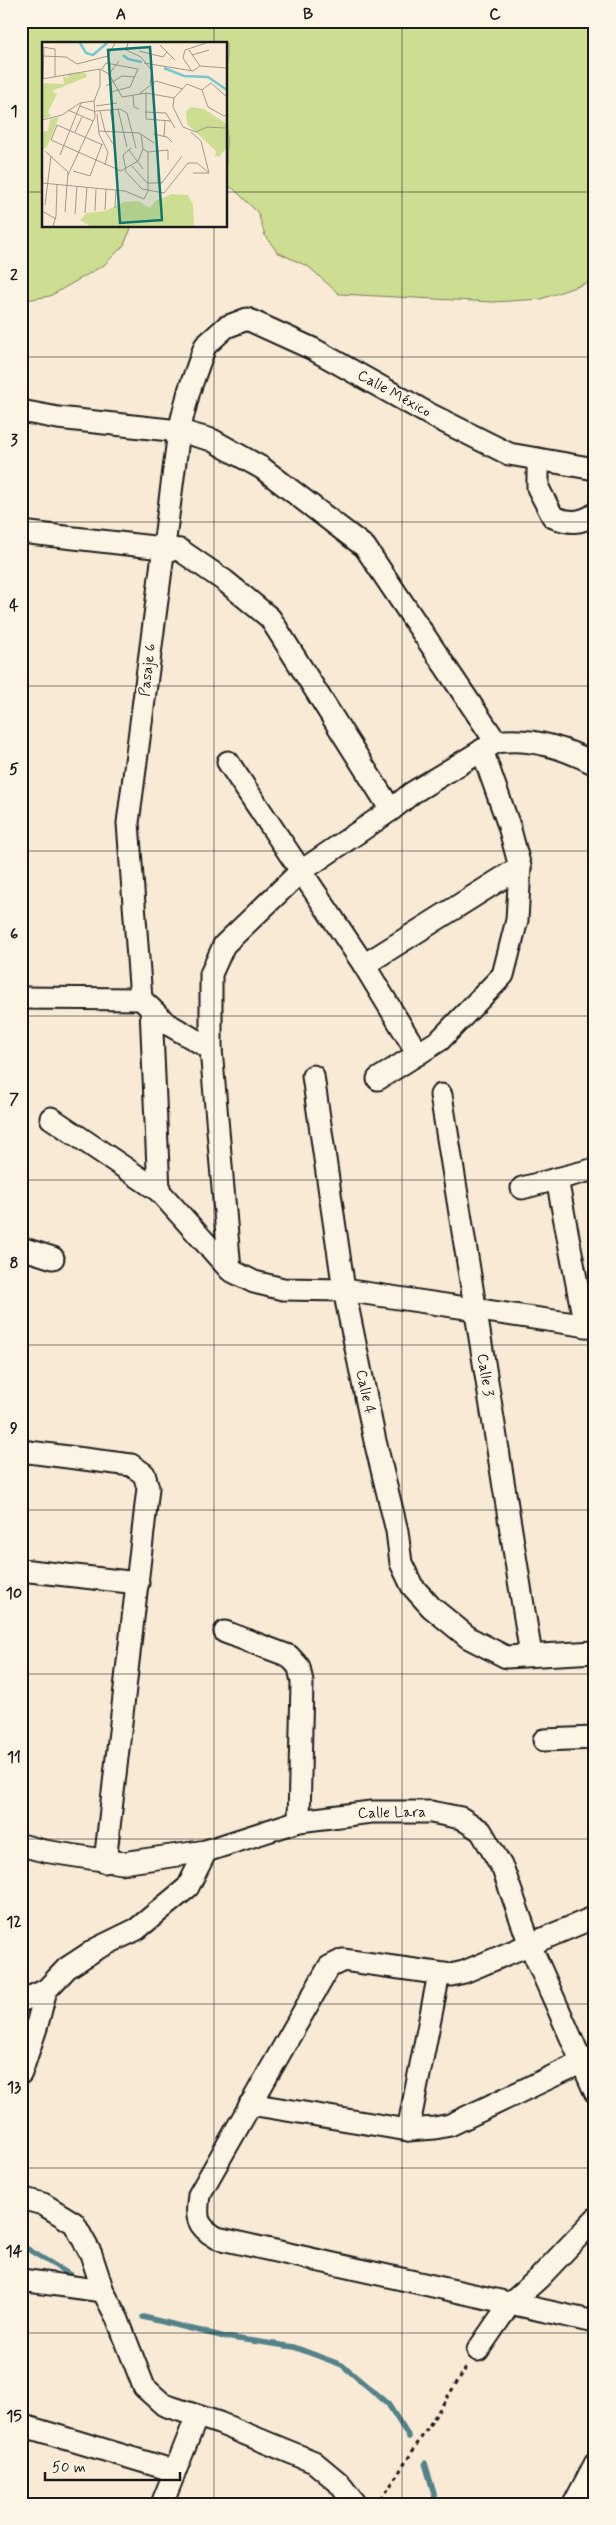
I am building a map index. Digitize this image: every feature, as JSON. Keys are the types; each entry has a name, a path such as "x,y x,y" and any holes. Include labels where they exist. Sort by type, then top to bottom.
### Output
{"street":[{"name":"Calle México","path":"205,346 226,327 247,319 270,327 313,349 429,414 509,454 595,469"},
{"name":"Pasaje 6","path":"159,1191 146,1004 128,823 179,431 189,391 205,346"},
{"path":"21,411 58,418 179,431 212,440 262,468 366,546 489,746 520,867 517,920 503,976 440,1040 378,1079"},
{"path":"538,459 538,488 553,517 568,523 584,521 595,514"},
{"path":"22,537 180,550 225,581 270,618 391,810"},
{"path":"230,1270 211,1049 211,974 224,945 300,872 391,810 412,793 489,746 511,740 553,746 595,764"},
{"path":"228,762 364,966 418,1054"},
{"path":"364,966 520,867"},
{"path":"21,998 146,1004 166,1023 211,1049"},
{"name":"Calle 4","path":"313,1076 344,1290 375,1441 398,1531 401,1563 412,1586 431,1607 469,1638 506,1657 531,1655"},
{"name":"Calle 3","path":"441,1095 531,1655"},
{"path":"50,1118 159,1191 230,1270 254,1282 283,1289 344,1290 590,1326 557,1179"},
{"path":"522,1188 595,1169"},
{"path":"21,1248 53,1258"},
{"path":"21,1452 131,1465 144,1474 148,1488 105,1862"},
{"path":"21,1570 138,1583"},
{"path":"225,1632 289,1656 299,1667 302,1682 299,1820"},
{"path":"531,1655 595,1652"},
{"path":"544,1740 595,1738"},
{"name":"Calle Lara","path":"21,1845 105,1862 122,1863 206,1850 299,1820 371,1812 431,1812 461,1818 480,1831 503,1869 530,1945 588,2060 595,2092"},
{"path":"21,2001 46,1990 67,1968 96,1949 137,1929 188,1887 206,1850"},
{"path":"595,1917 464,1972 439,1974 343,1960 335,1962 329,1967 198,2195 196,2213 203,2230 217,2238 595,2322"},
{"path":"408,2130 439,1974"},
{"path":"21,2073 46,1990"},
{"path":"250,2104 408,2130 435,2128 450,2125 588,2060"},
{"path":"21,2198 43,2204 74,2223 92,2254 103,2291 118,2320 144,2387 164,2405 219,2423 314,2462 338,2482 355,2504"},
{"path":"478,2350 509,2304 539,2278 595,2219"},
{"path":"21,2280 103,2291"},
{"path":"162,2504 197,2416"},
{"path":"21,2425 175,2471"},
{"path":"574,2504 595,2464"}],"path":[{"path":"376,2504 387,2492 478,2350"}],"green space":[{"path":"21,21 595,21 595,280 541,299 493,302 339,294 309,267 277,252 265,235 258,213 234,189 228,186 228,42 42,42 42,228 131,228 124,245 104,265 50,296 21,301"}],"waterway":[{"path":"21,2245 77,2279"},
{"path":"143,2317 225,2337 294,2347 342,2365 388,2404 409,2437"},
{"path":"425,2463 437,2504"}]}
